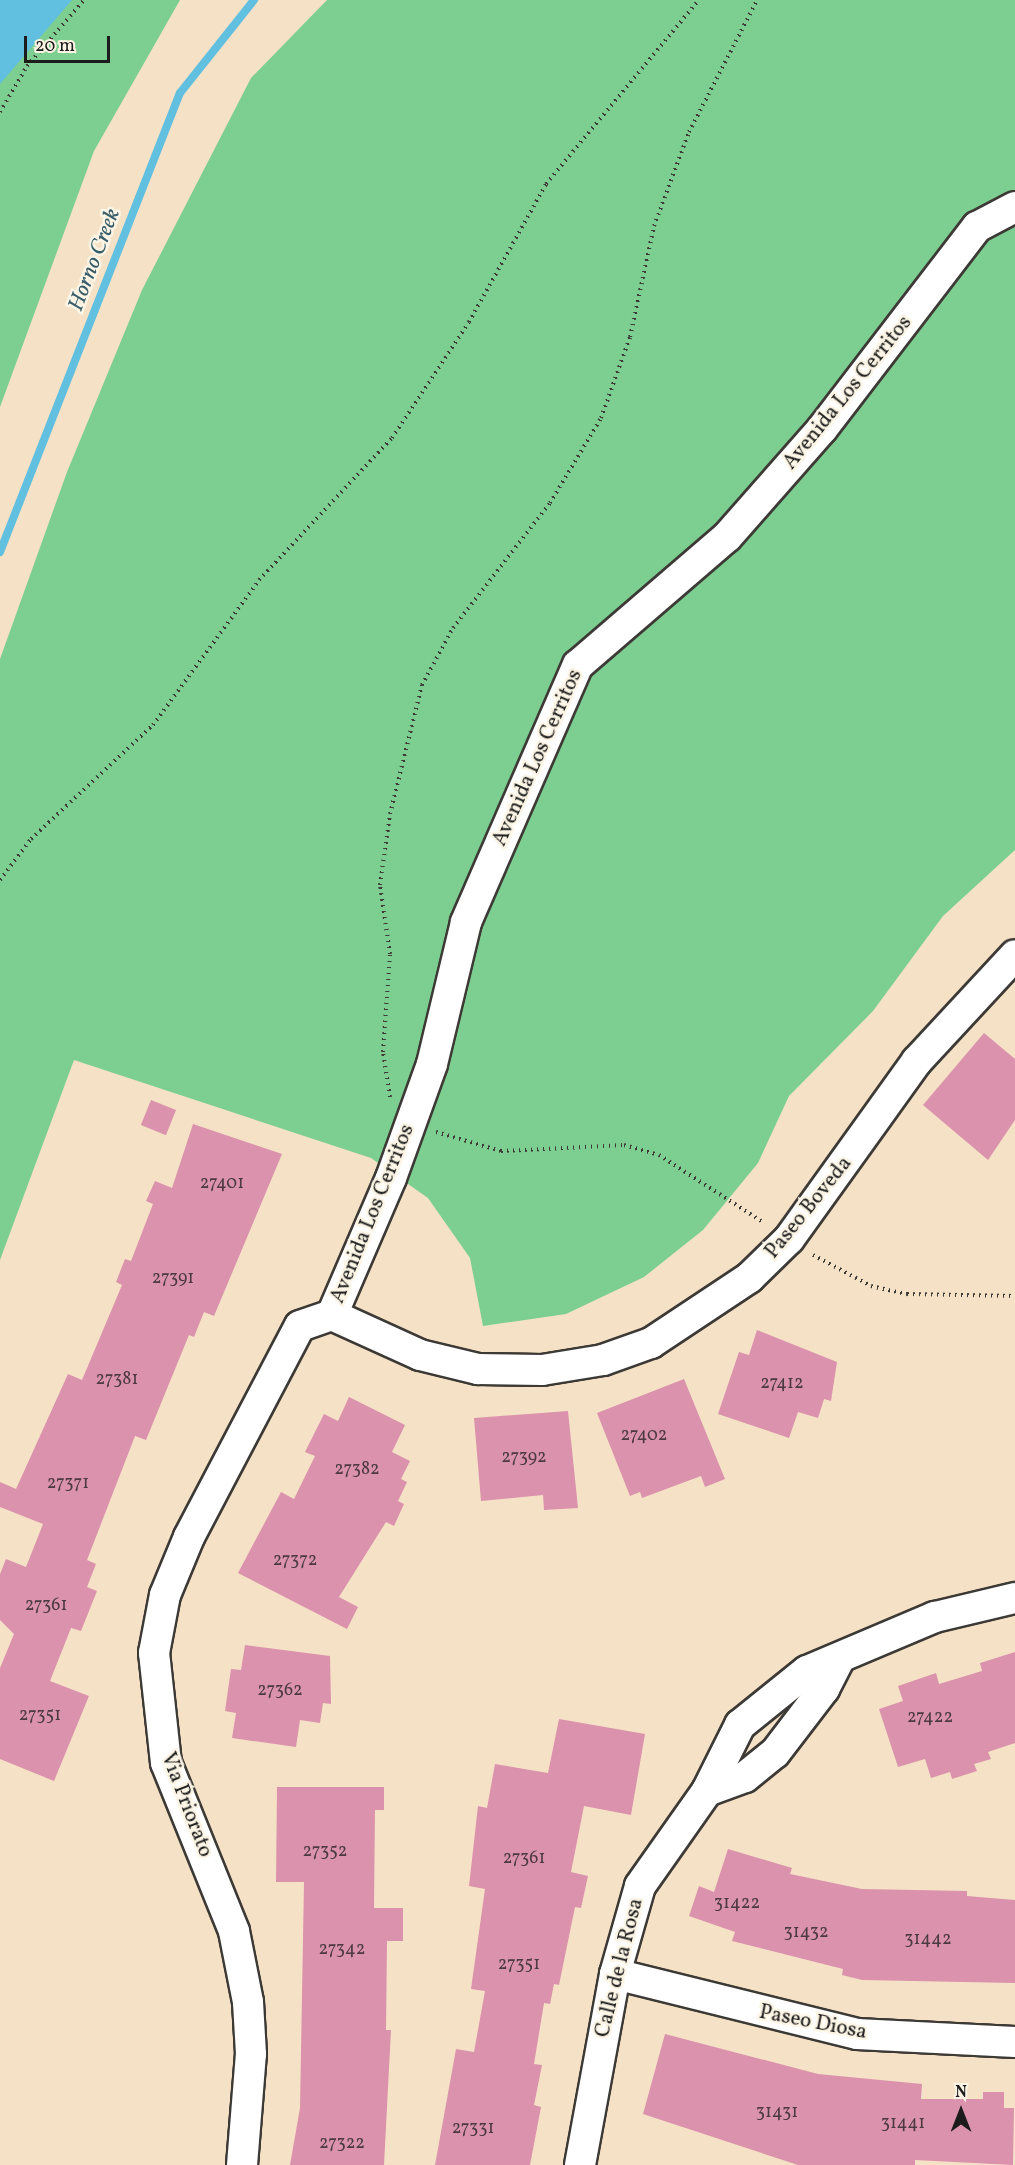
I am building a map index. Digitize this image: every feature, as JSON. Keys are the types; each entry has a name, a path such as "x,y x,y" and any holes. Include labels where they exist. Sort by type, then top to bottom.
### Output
{"street":[{"name":"Avenida Los Cerritos","path":"332,1315 391,1178 432,1064 466,922 578,665 727,537 822,429 977,227 1015,207"},
{"name":"Paseo Boveda","path":"332,1315 420,1356 478,1369 552,1368 603,1360 651,1343 749,1278 789,1239 916,1061 1015,955"},
{"name":"Via Priorato","path":"242,2165 251,2054 248,2002 234,1931 166,1763 154,1653 165,1594 189,1538 300,1326 332,1315"},
{"name":"Calle de la Rosa","path":"580,2165 615,1974 640,1886 707,1791 740,1725 807,1671 838,1662 879,1638 936,1617 1015,1598"},
{"path":"707,1791 746,1778 775,1754 824,1689 838,1662"},
{"name":"Paseo Diosa","path":"615,1974 857,2034 1015,2042"}],"path":[{"path":"0,112 27,66 84,0"},
{"path":"0,880 31,839 153,725 258,580 392,438 469,321 546,184 699,0"},
{"path":"789,1239 871,1286 907,1294 1015,1296"}],"green space":[{"path":"0,0 180,0 94,151 0,407"},
{"path":"327,0 1015,0 1015,850 943,916 873,1011 789,1096 758,1163 703,1230 644,1277 566,1314 483,1326 470,1258 428,1198 371,1158 74,1060 0,1260 0,659 67,472 142,290 251,78"}],"water":[{"path":"0,0 72,0 0,84"}],"building":[{"path":"984,1033 1015,1059 1015,1120 988,1160 923,1105"},
{"path":"151,1100 176,1110 166,1135 141,1125"},
{"path":"193,1124 282,1154 214,1316 204,1312 194,1337 189,1335 146,1440 135,1436 87,1560 96,1564 87,1587 97,1591 81,1631 71,1628 50,1681 89,1696 54,1781 0,1759 0,1668 14,1634 0,1620 0,1574 6,1559 26,1567 43,1524 0,1507 0,1482 16,1489 68,1374 82,1380 122,1285 116,1282 125,1259 131,1261 153,1204 146,1201 155,1181 172,1188"},
{"path":"757,1330 837,1362 831,1401 824,1399 818,1418 798,1412 789,1438 718,1414 739,1352 749,1355"},
{"path":"684,1379 725,1479 705,1487 701,1476 642,1498 640,1492 630,1496 597,1413"},
{"path":"349,1397 405,1425 392,1452 410,1461 401,1479 407,1482 398,1501 404,1504 394,1526 386,1522 339,1597 358,1607 347,1629 238,1573 281,1492 294,1499 315,1456 305,1452 324,1414 338,1421"},
{"path":"568,1411 578,1508 544,1510 543,1495 481,1501 474,1418"},
{"path":"245,1645 330,1656 331,1704 323,1703 320,1723 300,1720 296,1747 232,1738 236,1713 225,1711 231,1669 241,1670"},
{"path":"1015,1652 1015,1743 988,1752 991,1759 974,1764 977,1771 952,1779 950,1772 931,1778 925,1759 898,1767 879,1709 903,1701 898,1686 936,1673 939,1684 982,1671 980,1663"},
{"path":"559,1719 645,1734 631,1815 584,1806 571,1872 588,1876 581,1908 575,1907 559,1985 554,1984 550,2004 544,2003 534,2064 542,2065 534,2105 541,2107 530,2165 435,2165 456,2049 474,2052 485,1991 471,1989 485,1889 469,1886 478,1806 487,1808 495,1764 548,1773"},
{"path":"277,1787 384,1787 384,1810 375,1810 374,1908 403,1908 403,1941 387,1941 386,2030 391,2030 384,2165 290,2165 300,2108 304,1882 276,1882"},
{"path":"728,1849 792,1868 790,1874 862,1889 967,1891 967,1896 1015,1900 1015,1983 862,1980 842,1975 843,1969 732,1941 735,1932 689,1916 699,1886 714,1892"},
{"path":"665,2034 818,2074 922,2084 921,2099 983,2099 983,2092 1004,2092 1004,2108 1014,2108 1013,2165 915,2160 915,2165 798,2165 643,2114"}],"waterway":[{"name":"Horno Creek","path":"0,552 180,93 254,0"}]}
